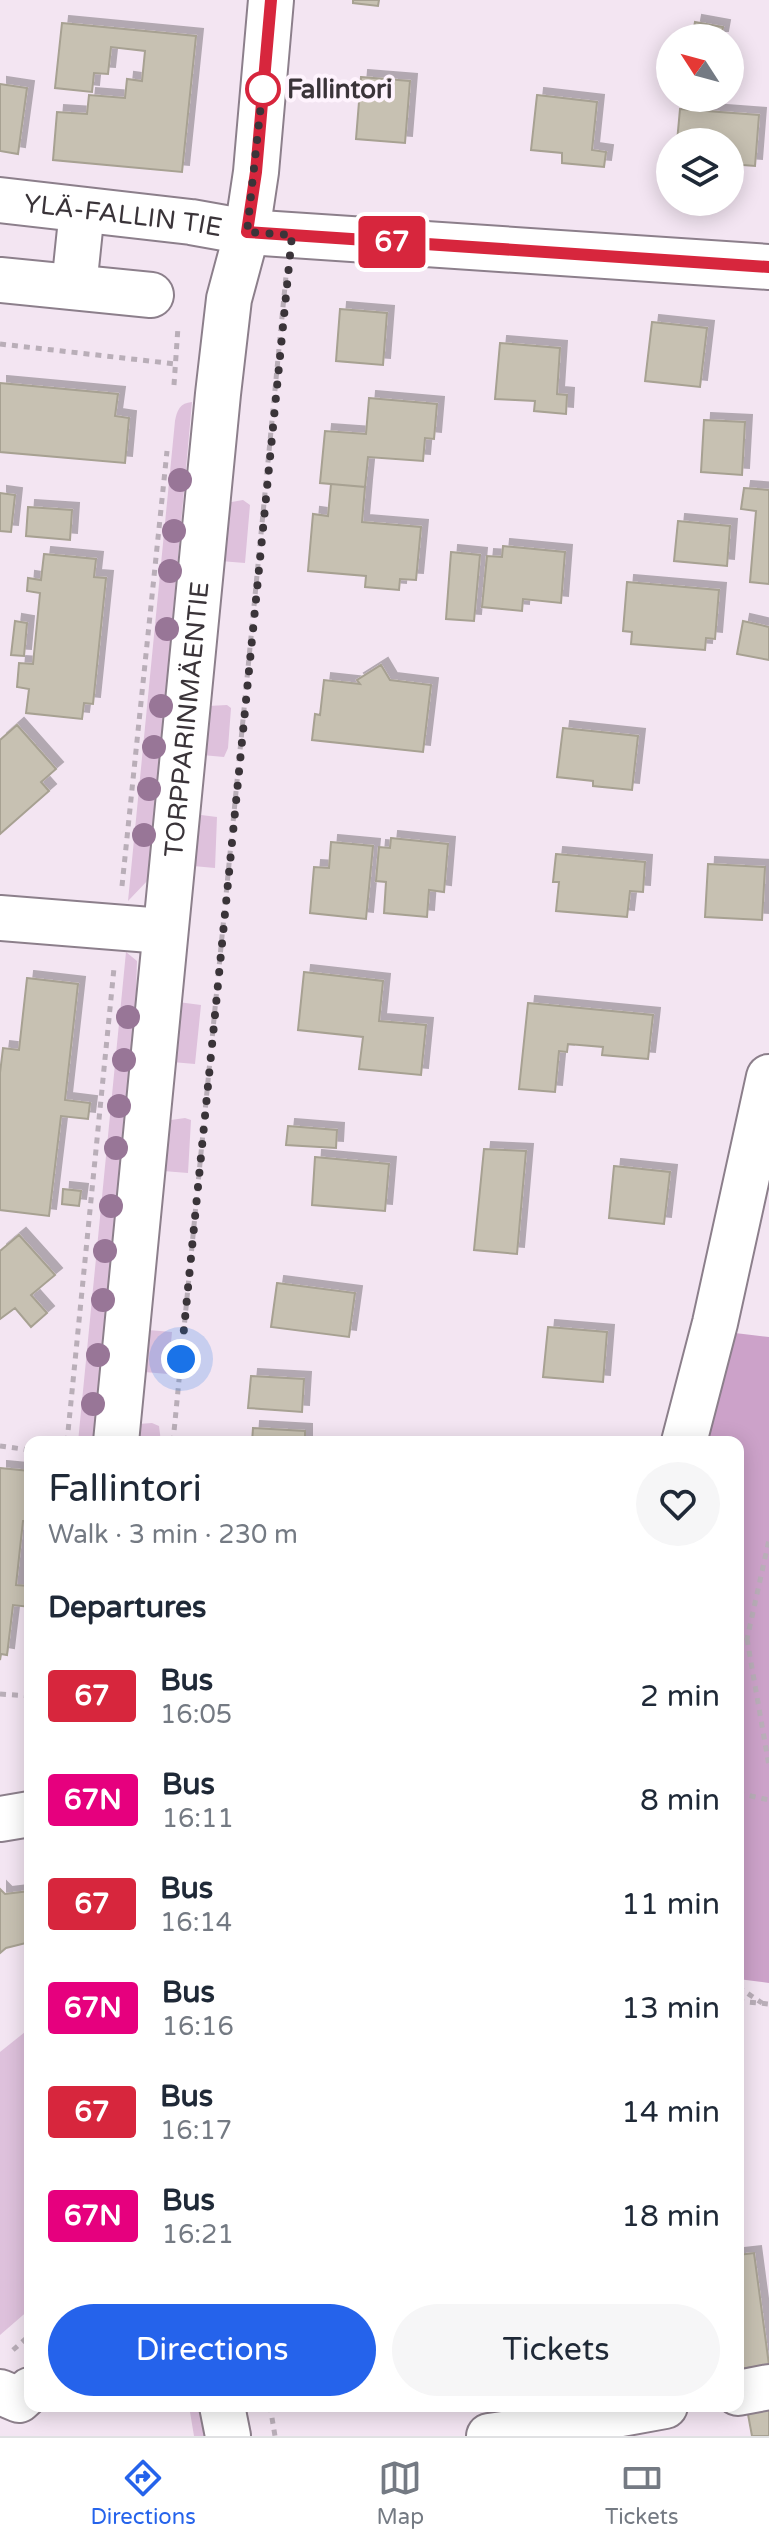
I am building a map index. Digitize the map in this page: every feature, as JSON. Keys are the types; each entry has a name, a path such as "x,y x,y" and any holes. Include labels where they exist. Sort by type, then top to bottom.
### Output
{"street":[{"name":"TORPPARINMÄENTIE","path":"117,1436 163,931 229,299 247,232 256,172 271,0"},
{"name":"YLÄ-FALLIN TIE","path":"0,200 191,222 247,232 769,267"},
{"path":"74,287 82,210"},
{"path":"0,280 151,295"},
{"path":"0,918 163,931"},
{"path":"686,1436 715,1323 769,1077"},
{"path":"0,1819 24,1815"},
{"path":"744,2392 769,2387"},
{"path":"223,2412 228,2436"},
{"path":"489,2436 540,2432 636,2412"}],"path":[{"path":"174,1436 292,235"},
{"path":"0,344 176,364"},
{"path":"0,1446 24,1449"},
{"path":"769,1540 747,1639 769,1766"},
{"path":"744,1643 747,1639"},
{"path":"0,1694 24,1696"},
{"path":"744,1794 769,1800"},
{"path":"744,1991 766,2004"},
{"path":"744,2002 766,2004"},
{"path":"271,2412 275,2436"}],"shaded area":[{"path":"192,402 149,879 128,901 175,421 180,408"},
{"path":"243,500 250,505 245,563 220,561 226,503"},
{"path":"227,705 231,708 228,748 224,757 202,755 208,706"},
{"path":"201,815 217,817 215,868 193,866 195,819"},
{"path":"126,952 137,961 134,1056 94,1436 79,1436"},
{"path":"178,1002 201,1005 195,1064 172,1062"},
{"path":"171,1120 191,1120 188,1173 163,1171 167,1129"},
{"path":"148,1330 172,1332 168,1374 144,1372"},
{"path":"735,1333 769,1337 769,1983 744,1980 744,1436 709,1436"},
{"path":"138,1424 159,1426 160,1436 136,1436"},
{"path":"24,2033 24,2314 0,2335 0,2052"},
{"path":"190,2412 202,2412 206,2436 194,2436"}],"building":[{"path":"353,0 379,0 378,6 353,3"},
{"path":"62,23 196,36 182,172 53,160 57,112 87,114 89,95 125,98 127,79 142,81 145,51 111,47 108,74 94,73 92,92 55,88"},
{"path":"361,77 410,81 405,143 356,139"},
{"path":"0,84 27,88 18,154 0,151"},
{"path":"537,95 597,102 592,150 606,152 604,167 562,163 562,153 531,150"},
{"path":"680,112 759,115 755,166 744,165 744,128 678,128"},
{"path":"340,309 387,313 383,365 336,361"},
{"path":"652,322 707,328 700,387 645,381"},
{"path":"500,343 560,348 557,394 567,395 566,414 534,411 535,401 495,399"},
{"path":"0,383 118,394 115,416 129,418 125,463 0,452"},
{"path":"369,398 437,404 434,439 425,438 423,461 368,457 365,487 320,483 325,431 366,434"},
{"path":"704,420 745,422 742,475 701,472"},
{"path":"331,484 365,487 362,522 421,527 416,580 400,579 399,590 365,587 366,576 308,571 313,514 328,516"},
{"path":"744,488 769,490 769,584 750,582 756,511 741,509"},
{"path":"0,493 15,495 11,532 0,531"},
{"path":"28,507 72,510 70,540 26,536"},
{"path":"678,521 730,526 727,566 674,561"},
{"path":"503,546 565,552 561,603 523,599 522,611 482,607 487,556 502,557"},
{"path":"451,552 480,555 474,621 446,619"},
{"path":"44,554 96,559 94,577 106,578 93,704 84,703 82,719 26,713 29,689 17,687 19,663 33,664 40,593 27,591 28,578 41,580"},
{"path":"627,582 719,590 715,639 706,638 705,650 631,644 632,632 623,631"},
{"path":"15,621 27,623 24,656 11,655"},
{"path":"743,621 769,627 769,660 737,654"},
{"path":"381,665 390,680 431,685 423,752 312,740 315,714 320,715 324,680 360,684 357,680"},
{"path":"17,725 56,769 41,782 49,791 0,834 0,740"},
{"path":"563,728 638,736 632,790 593,786 593,781 557,777"},
{"path":"391,838 448,844 444,892 429,890 427,917 384,913 386,882 376,881 379,847 390,848"},
{"path":"331,842 373,846 366,919 310,913 314,867 329,868"},
{"path":"556,854 645,862 643,892 630,891 627,917 556,911 559,882 553,882"},
{"path":"708,864 765,867 762,920 705,917"},
{"path":"304,972 383,981 379,1021 426,1025 421,1075 359,1069 363,1037 298,1030"},
{"path":"27,978 78,984 65,1100 90,1103 88,1119 61,1116 49,1216 0,1210 0,1073 3,1048 19,1050"},
{"path":"528,1003 653,1015 648,1059 602,1055 603,1047 568,1044 567,1052 559,1051 555,1092 519,1089"},
{"path":"288,1126 337,1130 336,1148 286,1145"},
{"path":"484,1149 526,1151 517,1254 474,1250"},
{"path":"315,1157 389,1164 385,1211 312,1205"},
{"path":"614,1166 670,1172 664,1224 609,1218"},
{"path":"63,1189 81,1191 79,1206 62,1204"},
{"path":"19,1235 55,1275 31,1295 47,1313 31,1327 15,1308 0,1319 0,1251"},
{"path":"277,1283 355,1293 349,1337 271,1327"},
{"path":"548,1327 607,1332 603,1382 543,1377"},
{"path":"251,1376 304,1379 302,1412 248,1408"},
{"path":"253,1428 305,1431 305,1436 252,1436"},
{"path":"0,1468 24,1470 24,1521 16,1585 24,1586 24,1606 13,1605 7,1655 1,1654 0,1660"},
{"path":"0,1889 5,1894 24,1892 24,1944 6,1948 0,1953"},
{"path":"754,2253 769,2365 744,2368 744,2254"},
{"path":"769,2405 769,2436 752,2436 747,2409"}],"bus line":[{"name":"67","path":"271,0 256,172 247,232 769,267"}],"place":[{"name":"Fallintori","path":"263,89"}],"route":[{"path":"181,1359 292,235 247,232 256,172 263,86 263,89"}]}
